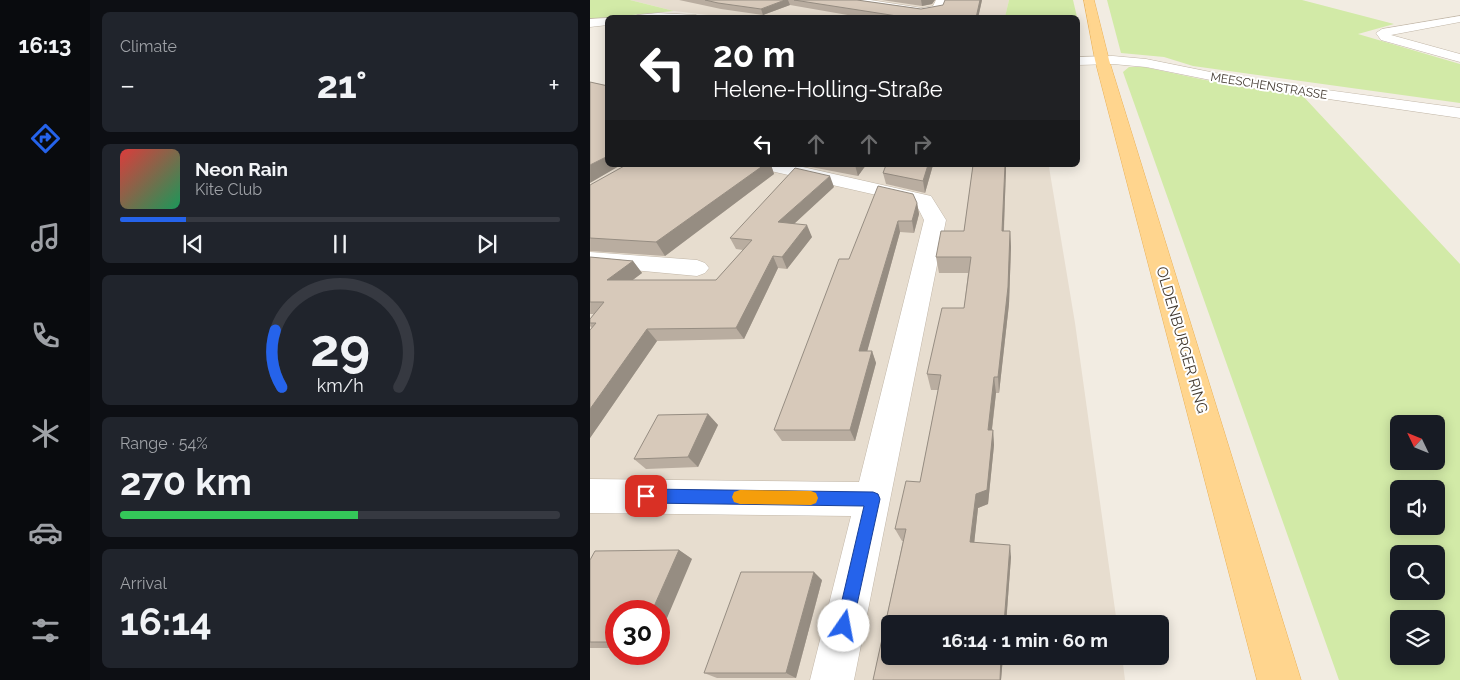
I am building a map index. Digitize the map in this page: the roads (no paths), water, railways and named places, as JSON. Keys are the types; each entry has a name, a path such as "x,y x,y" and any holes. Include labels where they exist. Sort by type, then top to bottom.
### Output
{"main road":[{"name":"OLDENBURGER RING","path":"1089,0 1090,61 1279,680"}],"street":[{"path":"848,0 922,11 938,9 941,0"},
{"path":"1460,19 1382,33 1385,37 1460,58"},
{"path":"590,23 605,21"},
{"name":"MEESCHENSTRASSE","path":"1090,61 1146,63 1190,74 1245,83 1460,113"},
{"path":"778,167 924,200 935,220 832,680"},
{"path":"590,259 696,268"},
{"path":"590,496 873,499"}]}
